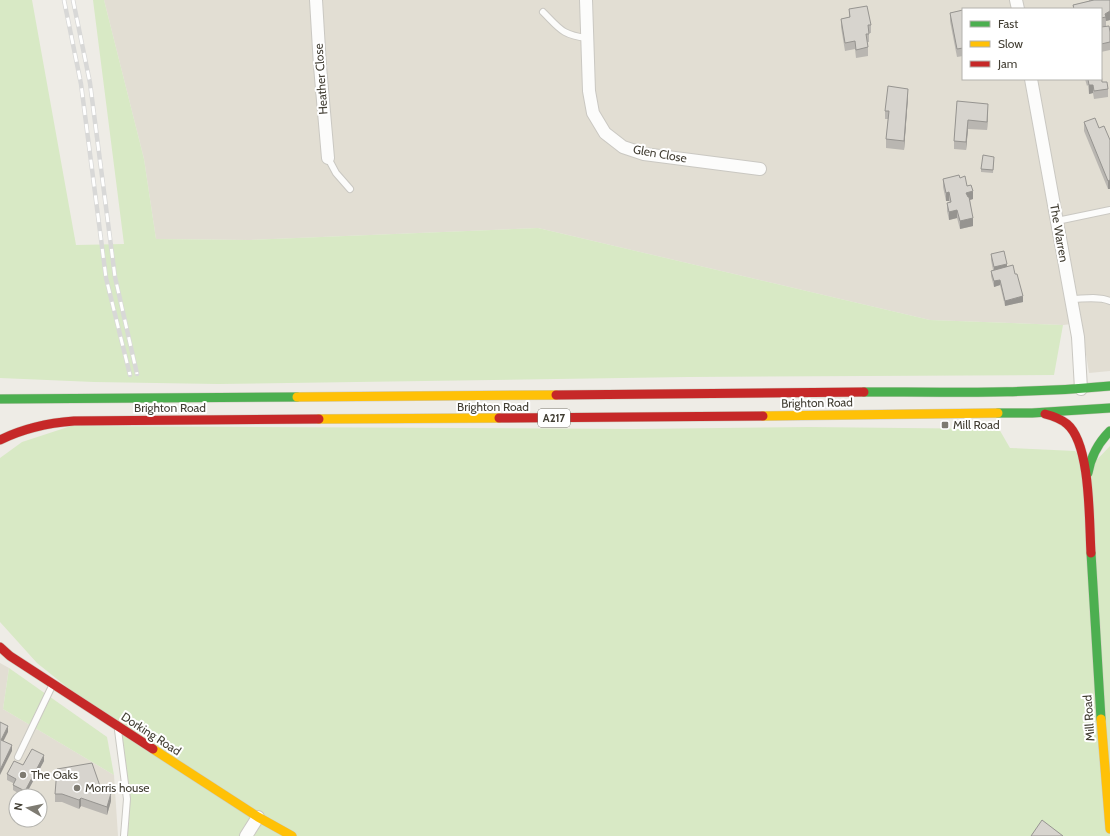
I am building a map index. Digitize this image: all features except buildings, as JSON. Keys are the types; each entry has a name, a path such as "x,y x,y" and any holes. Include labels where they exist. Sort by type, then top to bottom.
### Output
{"main road":[{"name":"Brighton Road","path":"0,399 1006,391 1081,389 1110,386"},
{"name":"Brighton Road","path":"0,440 30,428 57,422 85,421 544,418 1037,412 1110,408"},
{"name":"Mill Road","path":"1037,412 1062,419 1071,426 1082,447 1087,485 1100,702 1110,829"},
{"name":"Mill Road","path":"1087,485 1093,452 1102,438 1110,431"},
{"name":"Dorking Road","path":"0,647 10,656 118,728 258,817 292,836"}],"street":[{"name":"Heather Close","path":"316,0 328,158"},
{"name":"Glen Close","path":"586,0 589,91 593,113 605,133 623,147 644,154 760,169"},
{"name":"The Warren","path":"1030,80 1078,337 1081,389"},
{"path":"246,836 258,817"}],"lane":[{"path":"543,12 562,32 575,37 587,38"},
{"path":"328,158 336,173 350,189"},
{"path":"1057,221 1110,210"},
{"path":"1071,299 1099,298 1110,301"},
{"path":"18,757 53,685"},
{"path":"118,728 127,798 124,836"}],"shaded area":[{"path":"104,0 1110,0 1110,371 1089,373 1081,323 1063,325 930,320 538,228 249,240 156,239 144,159"},
{"path":"0,663 9,668 3,709 114,775 118,836 0,836"}],"green space":[{"path":"0,0 32,0 76,245 124,244 93,0 104,0 144,159 156,239 249,240 538,228 930,320 1063,325 1054,375 688,377 218,384 94,382 0,378"},
{"path":"71,426 635,429 809,427 999,429 1010,448 1075,451 1089,468 1110,446 1110,836 124,836 127,799 118,728 37,663 0,622 0,458 22,442"},
{"path":"9,668 107,737 114,775 3,709"}],"railway":[{"path":"64,0 81,84 106,278 130,375"},
{"path":"73,0 90,83 115,277 137,374"}],"traffic: fast":[{"path":"864,392 1017,391 1079,389 1110,386"},
{"path":"0,399 297,397"},
{"path":"998,413 1032,413 1110,408"},
{"path":"1088,473 1096,450 1110,431"},
{"path":"1091,553 1101,719"}],"traffic: slow":[{"path":"297,397 556,395"},
{"path":"763,416 998,413"},
{"path":"319,419 499,418"},
{"path":"1101,719 1110,829"},
{"path":"153,749 258,817 292,836"}],"traffic: jam":[{"path":"556,395 864,392"},
{"path":"1045,414 1057,418 1067,424 1075,434 1081,448 1085,465 1089,504 1091,553"},
{"path":"499,418 763,416"},
{"path":"0,440 18,432 36,427 74,421 319,419"},
{"path":"0,647 10,656 153,749"}],"place":[{"name":"Mill Road","path":"945,425"},
{"name":"The Oaks","path":"23,775"},
{"name":"Morris house","path":"77,788"}]}
